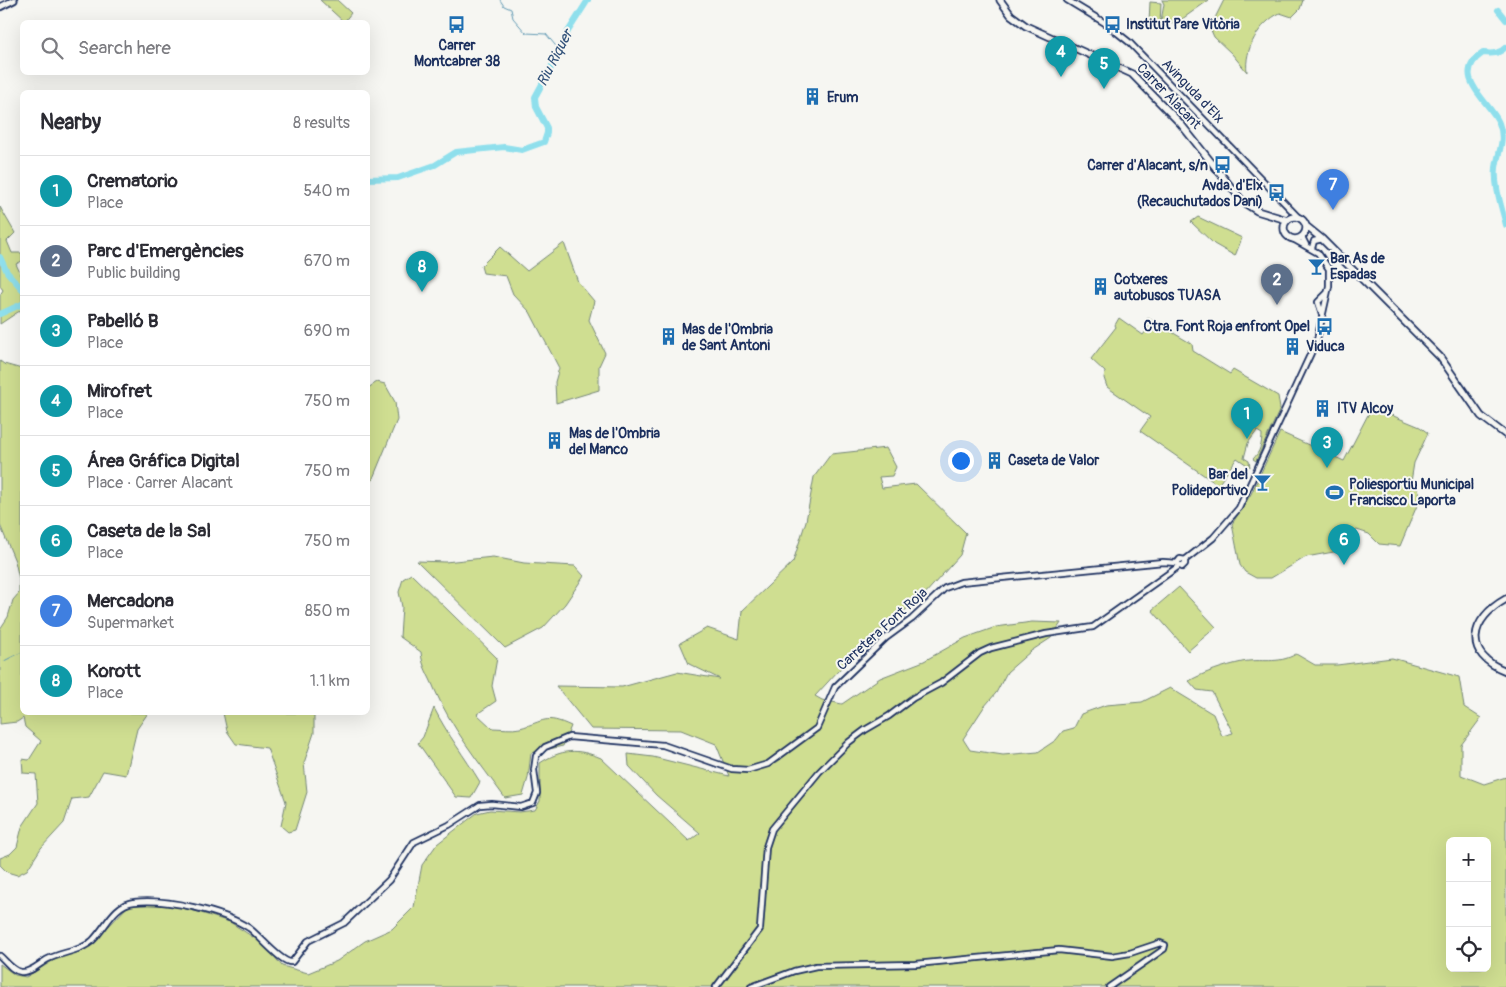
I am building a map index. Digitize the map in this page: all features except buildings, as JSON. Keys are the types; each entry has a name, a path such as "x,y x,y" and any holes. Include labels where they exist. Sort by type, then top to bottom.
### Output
{"main road":[{"path":"0,7 14,0"},
{"name":"Carrer Alacant","path":"1000,0 1011,15 1026,26 1120,67 1136,77 1180,123 1243,202 1257,211 1276,218 1291,218"},
{"path":"1320,236 1302,236 1293,239 1287,236 1291,218 1320,236 1440,357 1481,416 1506,435"},
{"path":"1302,236 1306,226"},
{"path":"1505,671 1483,657 1477,644 1476,633 1478,624 1485,613 1506,599"}],"street":[{"name":"Avinguda d'Elx","path":"1067,0 1105,23 1129,42 1291,218"},
{"path":"1302,236 1309,247"},
{"path":"1309,247 1320,236"},
{"path":"716,987 760,929 766,847 772,829 819,772 849,742 864,730 889,716 909,700 941,683 980,653 991,648 1046,634 1093,627 1178,565 1184,566 1185,560 1213,538 1236,512 1244,499 1312,354 1323,318 1323,303 1328,292 1330,276 1328,265 1322,256 1293,239"},
{"name":"Carretera Font Roja","path":"0,956 17,971 27,972 50,958 87,944 120,908 130,903 142,902 189,907 230,918 258,935 283,961 292,962 311,939 344,924 389,880 414,842 448,825 480,805 492,804 521,807 533,803 537,793 534,764 536,756 541,749 557,740 575,736 608,742 663,745 685,751 725,768 755,769 774,761 816,728 831,693 839,683 886,638 912,619 949,586 961,582 1109,569 1143,563 1178,565"},
{"path":"751,987 794,971 816,966 925,964 1059,950 1112,956 1130,953 1160,943 1165,945 1164,949 1110,987"}],"green space":[{"path":"320,0 337,0 351,13 346,20 342,20"},
{"path":"1162,0 1209,0 1175,24 1167,20 1160,27 1164,4"},
{"path":"1224,0 1303,0 1300,9 1292,17 1280,13 1272,17 1260,30 1248,54 1247,72 1214,37 1210,28"},
{"path":"1150,2 1161,3 1160,24 1149,23"},
{"path":"0,207 15,233 7,241 12,253 20,253 20,262 16,264 20,273 20,312 0,324 0,295 3,290 0,286"},
{"path":"1198,217 1242,238 1235,256 1214,244 1191,222"},
{"path":"564,243 578,282 594,301 589,320 605,353 599,366 599,390 556,403 555,382 559,368 530,312 513,294 506,276 483,273 481,266 500,247 527,271"},
{"path":"1119,318 1143,335 1149,327 1145,323 1148,318 1192,344 1193,351 1230,374 1233,370 1278,396 1280,409 1256,461 1253,459 1260,448 1262,434 1257,431 1248,443 1244,458 1249,461 1250,467 1237,458 1218,485 1140,431 1150,417 1107,387 1104,378 1105,372 1091,359 1116,327 1115,325"},
{"path":"0,361 20,368 20,715 147,715 137,729 126,775 103,771 89,797 72,799 64,823 41,848 27,870 17,875 7,872 0,865 0,858 10,854 17,847 22,827 38,803 36,774 23,773 22,759 29,760 41,741 25,727 23,718 17,722 0,724 0,629 8,617 13,600 19,593 19,579 15,561 0,525"},
{"path":"377,382 385,384 395,402 397,420 371,483 370,490 370,387"},
{"name":"Poliesportiu Municipal Francisco Laporta","path":"1372,407 1420,427 1428,433 1414,463 1411,482 1418,489 1421,496 1400,546 1379,544 1369,534 1357,530 1351,533 1339,551 1306,557 1271,578 1256,578 1245,572 1240,565 1232,524 1251,494 1280,432 1344,461"},
{"path":"886,448 896,467 892,476 879,477 882,488 916,484 966,533 960,555 924,595 862,645 815,696 822,700 842,704 880,678 924,661 965,638 996,627 1032,622 1061,623 1051,638 1031,651 1007,672 996,693 984,707 963,739 970,750 1003,755 1038,752 1056,740 1063,731 1074,728 1081,714 1106,705 1142,702 1170,688 1213,714 1222,736 1233,733 1212,692 1197,690 1189,681 1228,665 1242,662 1283,659 1296,654 1315,665 1337,665 1392,658 1459,677 1464,707 1481,718 1461,745 1461,775 1484,784 1506,777 1506,987 0,987 0,964 15,975 26,977 54,960 91,945 127,907 138,903 182,907 230,922 265,945 282,966 308,973 337,961 365,941 392,929 414,907 422,865 437,844 477,813 490,810 520,812 535,810 540,801 540,763 555,755 570,751 577,751 601,758 689,841 700,833 656,795 629,766 628,754 653,757 729,776 716,744 681,730 591,729 556,686 622,687 677,672 720,679 689,664 680,643 707,628 739,639 742,611 793,562 806,521 814,477 831,454"},
{"path":"493,557 524,563 575,566 584,576 565,604 543,628 505,648 417,561 445,562"},
{"path":"411,574 497,658 492,686 496,701 477,714 492,728 517,729 545,720 556,720 571,726 563,746 531,753 528,778 523,795 505,798 449,717 426,671 421,652 400,637 402,607 399,592 403,579"},
{"path":"1179,587 1216,627 1188,651 1152,610"},
{"path":"434,708 480,782 471,798 456,797 418,743 423,737"},
{"path":"223,715 314,715 314,733 304,763 307,792 295,830 288,832 281,826 286,802 267,748 236,744 227,731"}],"waterway":[{"path":"500,0 504,6 511,9 513,18 526,33 546,34 560,51"},
{"name":"Riu Riquer","path":"370,179 398,178 435,165 456,152 504,147 522,150 544,142 547,128 536,107 535,97 560,51 567,33 588,0"},
{"path":"1498,10 1506,20"},
{"path":"1506,47 1496,53 1483,53 1473,62 1470,71 1475,89 1495,115 1501,129 1502,141 1496,168 1496,182 1506,225"},
{"path":"0,257 7,272 20,287"},
{"path":"0,314 20,305"},
{"path":"4,661 20,653"}],"place":[{"name":"Institut Pare Vitòria","path":"1112,24"},
{"name":"Carrer Montcabrer 38","path":"457,25"},
{"name":"Mirofret","path":"1061,77"},
{"name":"Área Gráfica Digital","path":"1104,89"},
{"name":"Erum","path":"813,97"},
{"name":"Carrer d'Alacant, s/n","path":"1222,165"},
{"name":"Avda. d'Elx (Recauchutados Dani)","path":"1277,193"},
{"name":"Mercadona","path":"1333,210"},
{"name":"Bar As de Espadas","path":"1316,266"},
{"name":"Cotxeres autobusos TUASA","path":"1100,287"},
{"name":"Korott","path":"422,292"},
{"name":"Parc d'Emergències","path":"1277,305"},
{"name":"Ctra. Font Roja enfront Opel","path":"1324,326"},
{"name":"Mas de l'Ombria de Sant Antoni","path":"668,337"},
{"name":"Viduca","path":"1292,346"},
{"name":"ITV Alcoy","path":"1323,408"},
{"name":"Crematorio","path":"1247,439"},
{"name":"Mas de l'Ombria del Manco","path":"555,441"},
{"name":"Caseta de Valor","path":"994,460"},
{"name":"Pabelló B","path":"1327,468"},
{"name":"Bar del Polideportivo","path":"1262,482"},
{"name":"Poliesportiu Municipal Francisco Laporta","path":"1335,492"},
{"name":"Caseta de la Sal","path":"1344,565"}]}
